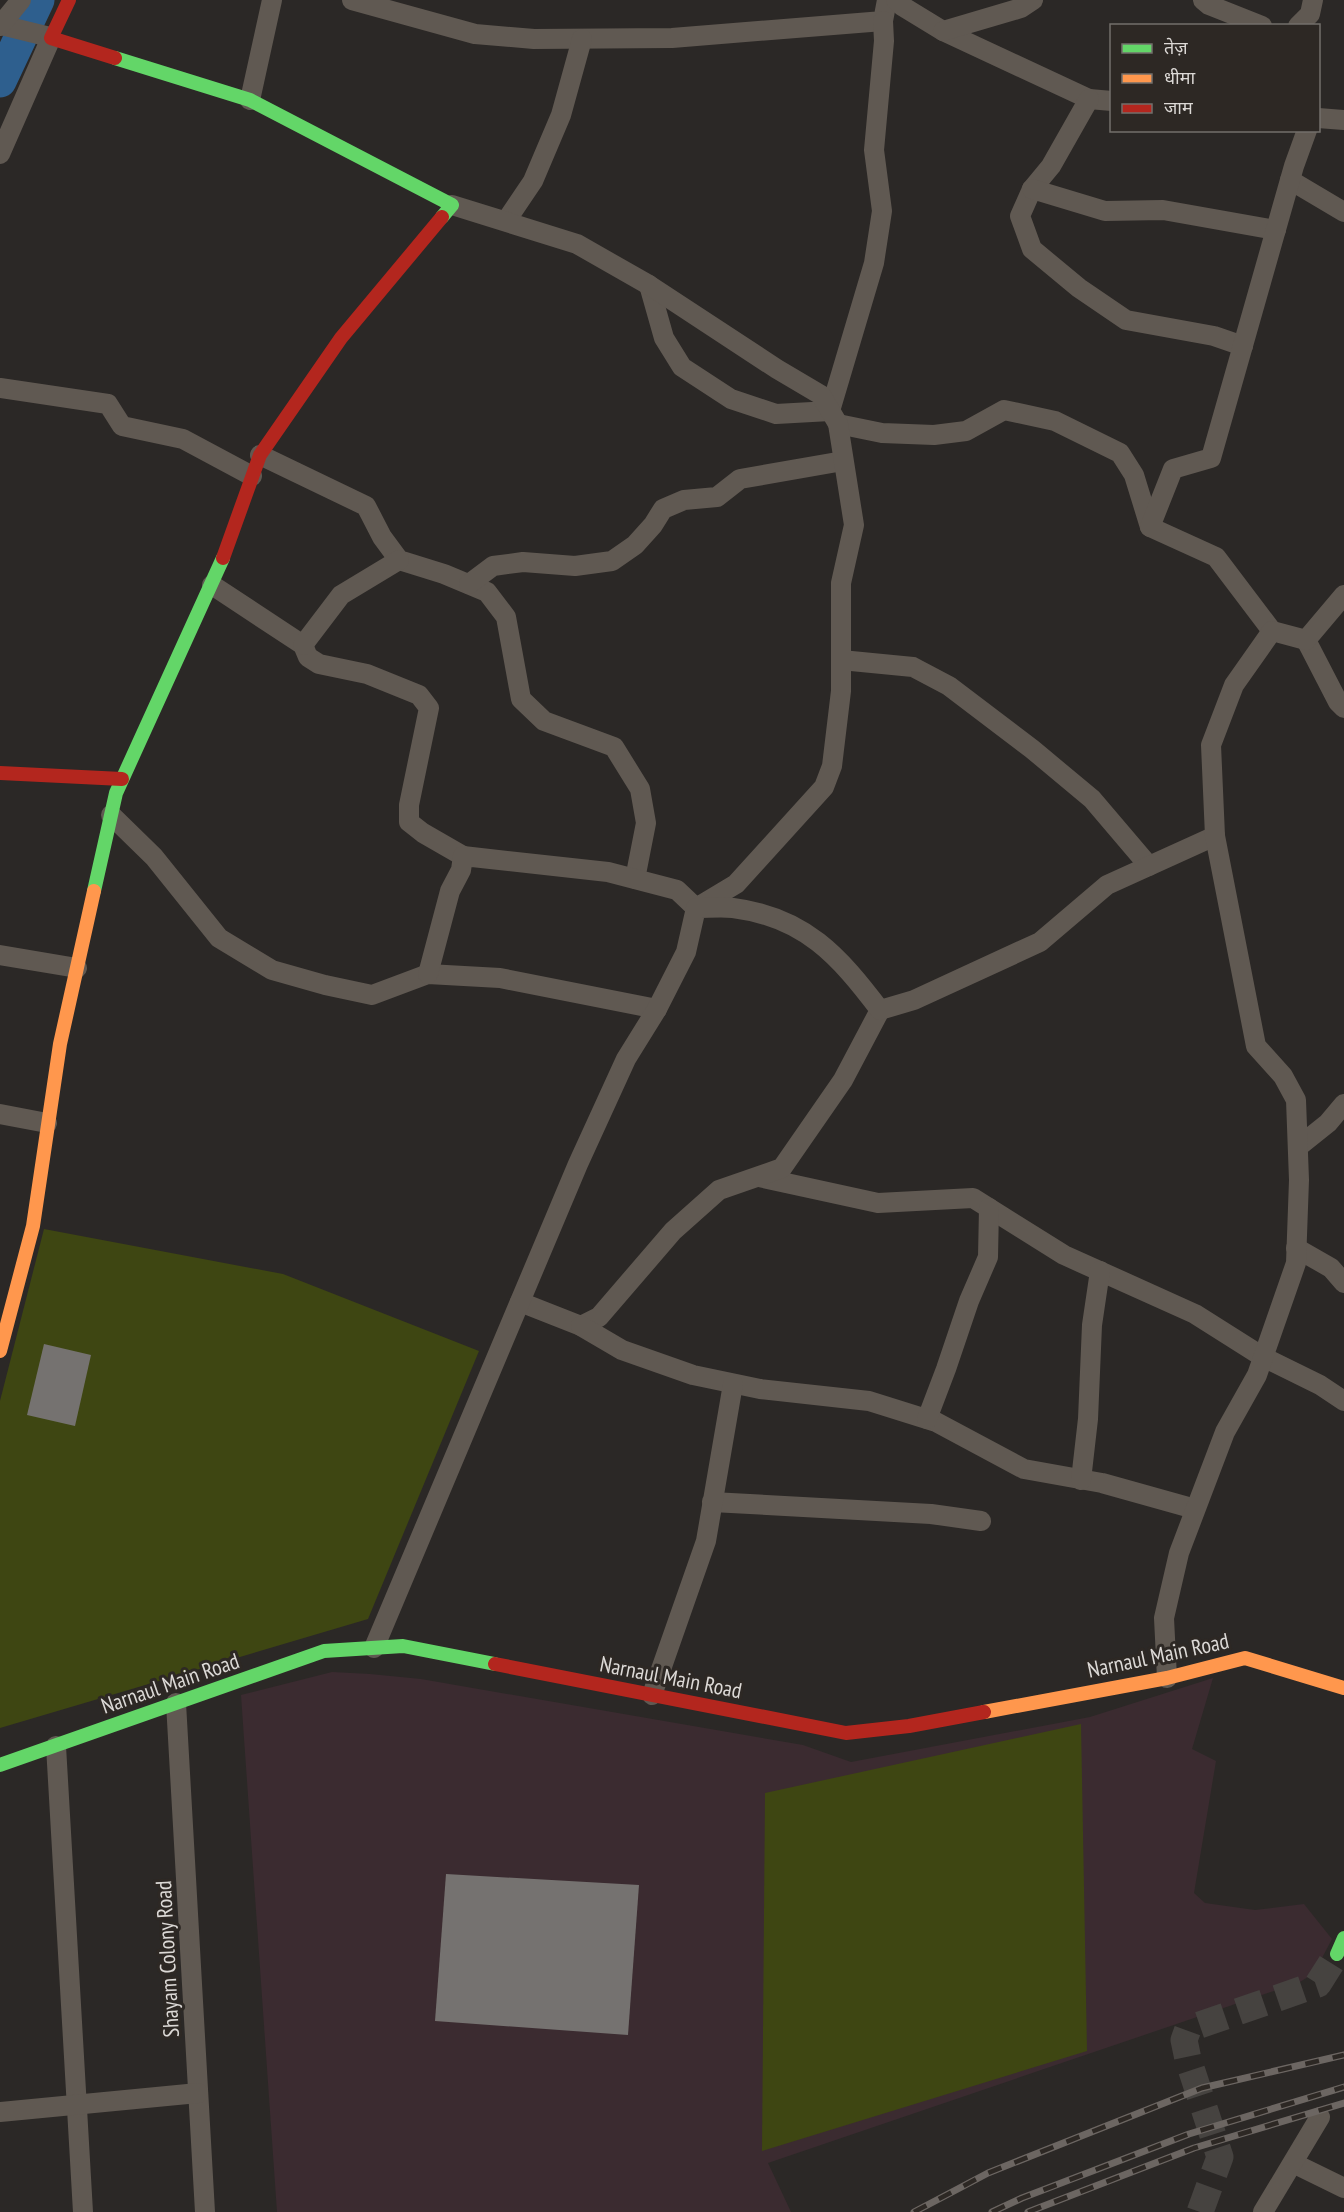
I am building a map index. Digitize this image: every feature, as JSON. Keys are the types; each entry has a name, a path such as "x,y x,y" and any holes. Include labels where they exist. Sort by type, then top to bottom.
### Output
{"street":[{"path":"21,0 0,25 50,38 250,100 452,205 577,244 649,285 777,369 821,395 834,418 854,525 841,583 841,691 832,766 824,786 736,884 696,908 686,952 657,1009 627,1059 582,1154 374,1648"},
{"path":"0,154 50,38 69,0"},
{"path":"250,100 272,0"},
{"path":"352,0 440,26 476,34 534,39 672,38 883,21"},
{"path":"834,418 874,263 882,211 874,150 884,40 883,21 887,0"},
{"path":"896,0 943,31 1089,99 1110,101"},
{"path":"943,31 1021,8 1033,0"},
{"path":"1203,0 1209,5 1257,24"},
{"path":"1300,24 1310,14 1313,0"},
{"path":"506,221 533,182 561,115 582,39"},
{"path":"1089,99 1051,166 1032,189 1020,216 1032,249 1079,288 1126,320 1214,336 1243,346"},
{"path":"1320,118 1344,120"},
{"path":"1150,527 1173,469 1211,458 1290,180 1306,132"},
{"path":"1290,180 1344,212"},
{"path":"1032,189 1105,211 1163,210 1276,230"},
{"path":"0,1351 33,1226 60,1044 116,793 212,585 260,455 341,338 452,205"},
{"path":"649,285 664,338 682,367 731,399 776,414 834,418 882,434 934,435 966,431 1004,410 1055,421 1120,453 1134,475 1150,527 1216,558 1272,630 1306,640 1338,702 1344,708"},
{"path":"0,388 108,404 122,426 183,439 252,476"},
{"path":"260,455 366,506 382,537 399,560 487,592 506,617 521,699 544,721 614,747 640,789 646,823 635,879"},
{"path":"469,585 493,566 523,562 575,566 612,561 635,545 653,525 663,509 684,500 717,497 740,479 843,461"},
{"path":"303,645 340,595 399,560"},
{"path":"212,585 303,645 308,657 319,664 367,674 419,696 429,708 409,805 409,822 423,833 463,856 608,872 677,890 696,908 733,908 778,918 814,937 853,974 879,1010"},
{"path":"1306,640 1344,595"},
{"path":"1167,1678 1164,1618 1179,1553 1225,1432 1257,1375 1296,1263 1299,1180 1296,1100 1283,1076 1256,1046 1215,836 1210,745 1234,684 1272,630"},
{"path":"841,660 913,667 949,686 1092,799 1149,866"},
{"path":"0,772 122,779"},
{"path":"111,815 154,857 219,938 272,970 372,995 428,974 500,978 657,1009"},
{"path":"581,1326 599,1317 673,1231 719,1190 782,1168 843,1080 879,1010 914,1000 1040,942 1107,885 1215,836"},
{"path":"428,974 450,891 461,870 463,856"},
{"path":"0,955 77,968"},
{"path":"1298,1147 1328,1123 1344,1104"},
{"path":"0,1114 47,1123"},
{"path":"759,1177 878,1203 973,1198 1064,1255 1194,1314 1263,1357 1320,1385 1344,1401"},
{"path":"927,1419 969,1301 988,1257 988,1208"},
{"path":"1296,1248 1331,1268 1344,1283"},
{"path":"1080,1480 1088,1419 1092,1325 1100,1271"},
{"path":"520,1302 581,1326 622,1350 693,1375 760,1389 869,1401 927,1419 1024,1469 1102,1483 1196,1509"},
{"path":"652,1695 706,1541 733,1383"},
{"path":"712,1502 931,1514 981,1521"},
{"name":"Narnaul Main Road","path":"0,1766 324,1652 403,1646 846,1733 909,1726 1167,1678 1245,1658 1344,1688"},
{"name":"Shayam Colony Road","path":"176,1703 205,2212"},
{"path":"56,1746 83,2212"},
{"path":"1336,1954 1344,1938"},
{"path":"0,2112 198,2093"},
{"path":"1263,2212 1320,2118"},
{"path":"1293,2163 1344,2188"}],"shaded area":[{"path":"332,1672 421,1679 803,1745 851,1762 1090,1717 1213,1678 1192,1749 1216,1761 1194,1893 1205,1903 1255,1910 1304,1904 1332,1939 1314,1973 1300,1982 768,2163 791,2212 277,2212 241,1695"}],"green space":[{"path":"44,1229 283,1274 479,1351 368,1619 0,1728 0,1401"},
{"path":"1081,1724 1087,2051 762,2151 765,1793"}],"building":[{"path":"44,1344 91,1355 75,1426 27,1415"},
{"path":"446,1874 639,1885 628,2035 435,2021"}],"waterway":[{"path":"0,81 38,0"}],"tunnel":[{"path":"1200,2212 1220,2157 1188,2059 1184,2040 1188,2029 1318,1984 1337,1954"}],"railway":[{"path":"914,2212 988,2173 1202,2088 1344,2055"},
{"path":"992,2212 1022,2198 1189,2134 1344,2087"},
{"path":"1028,2212 1194,2148 1344,2103"}],"traffic: fast":[{"path":"115,58 250,100 452,205 442,217"},
{"path":"94,891 116,793 223,558"},
{"path":"0,1765 324,1651 403,1646 495,1664"},
{"path":"1337,1954 1344,1938"}],"traffic: slow":[{"path":"0,1351 33,1226 60,1044 94,891"},
{"path":"984,1712 1167,1678 1245,1658 1344,1688"}],"traffic: jam":[{"path":"69,0 51,38 115,58"},
{"path":"223,558 260,455 341,338 442,217"},
{"path":"0,773 122,779"},
{"path":"495,1664 846,1733 909,1726 984,1712"}]}
